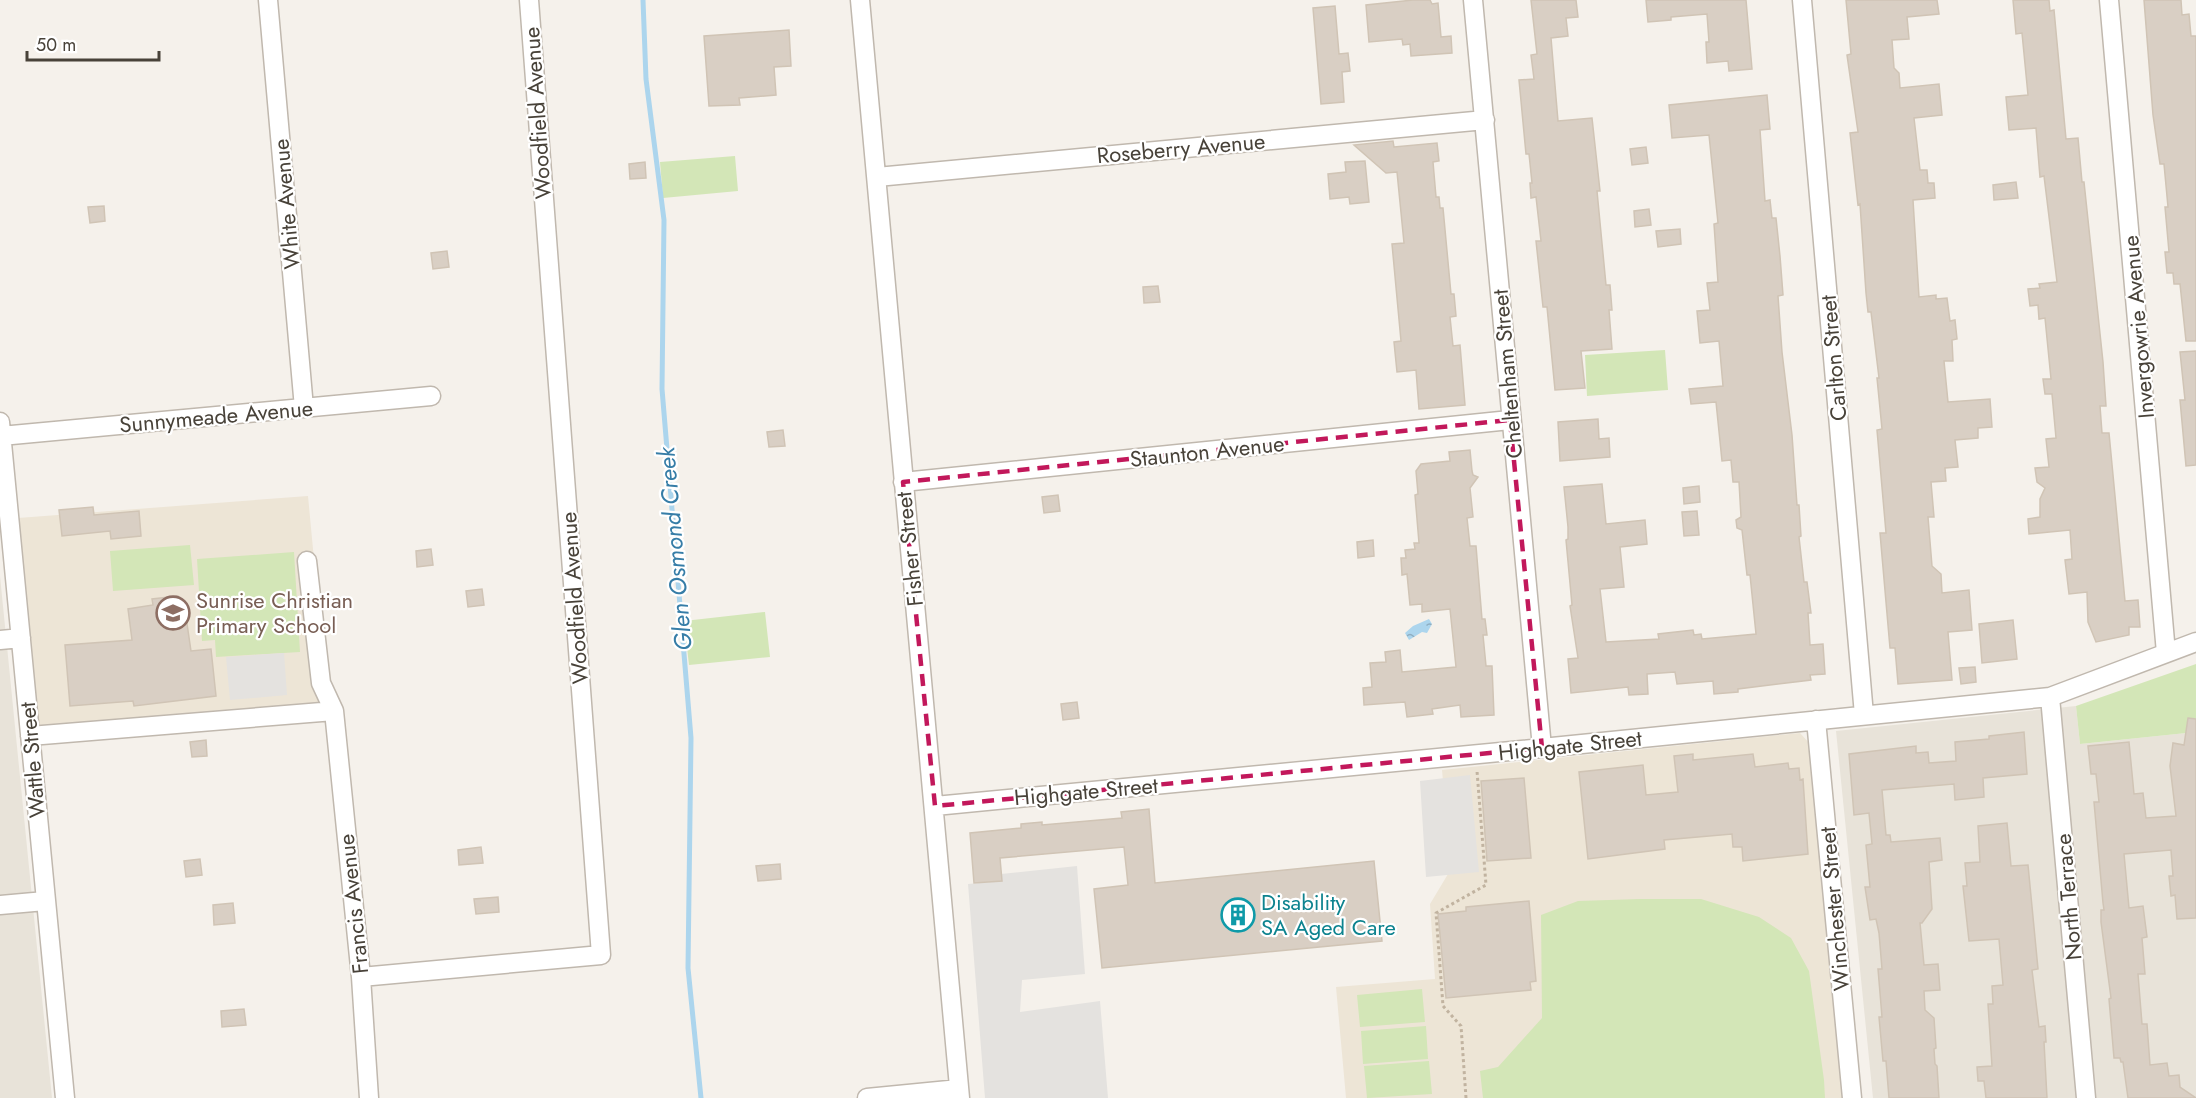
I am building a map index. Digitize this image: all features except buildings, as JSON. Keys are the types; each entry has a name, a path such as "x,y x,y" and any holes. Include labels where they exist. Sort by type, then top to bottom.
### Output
{"street":[{"name":"White Avenue","path":"268,0 304,408"},
{"name":"Woodfield Avenue","path":"361,978 601,955 529,0"},
{"name":"Fisher Street","path":"860,0 960,1093"},
{"name":"Cheltenham Street","path":"1473,0 1542,748"},
{"name":"Carlton Street","path":"1802,0 1864,715"},
{"name":"Invergowrie Avenue","path":"2109,0 2166,653"},
{"name":"Roseberry Avenue","path":"877,177 1485,120"},
{"name":"Sunnymeade Avenue","path":"1,429 304,408 431,396"},
{"name":"Staunton Avenue","path":"903,482 1510,420"},
{"name":"Wattle Street","path":"1,429 65,1098"},
{"name":"Francis Avenue","path":"307,561 321,683 334,711 361,978 369,1098"},
{"path":"0,640 21,638"},
{"name":"Highgate Street","path":"935,806 2050,697 2196,642"},
{"name":"North Terrace","path":"2050,697 2086,1098"},
{"path":"30,736 334,711"},
{"name":"Winchester Street","path":"1816,720 1852,1098"},
{"path":"0,905 45,901"},
{"path":"867,1098 960,1093"}],"path":[{"path":"1466,1098 1461,1026 1443,1006 1436,913 1486,885 1476,754"}],"highlighted area":[{"path":"1510,420 1542,748 935,806 903,482"}],"shaded area":[{"name":"Sunrise Christian Primary School","path":"308,496 328,708 37,729 18,518"},
{"path":"0,576 52,1098 0,1098"},
{"path":"284,653 287,695 230,700 226,657"},
{"path":"2076,706 2080,744 2196,732 2196,1098 1873,1098 1836,731"},
{"path":"1800,733 1810,744 1844,1098 1346,1098 1336,987 1435,979 1430,904 1451,869 1442,770"},
{"path":"1470,775 1479,872 1426,877 1420,781"},
{"path":"1077,866 1085,974 1022,980 1020,1012 1100,1001 1108,1098 985,1098 968,884 1002,881 1001,874"}],"green space":[{"path":"735,156 738,191 663,198 660,162"},
{"path":"1665,350 1668,390 1587,396 1585,355"},
{"path":"190,545 194,585 113,591 110,551"},
{"path":"294,552 300,652 216,657 215,640 202,641 197,559"},
{"path":"765,612 770,657 689,665 684,621"},
{"path":"2196,664 2196,732 2080,744 2076,706"},
{"path":"1701,899 1759,917 1791,938 1809,971 1825,1098 1483,1098 1480,1071 1498,1067 1542,1018 1541,915 1578,901"},
{"path":"1422,989 1425,1022 1360,1027 1357,995"},
{"path":"1426,1026 1428,1059 1363,1064 1361,1031"},
{"path":"1429,1061 1432,1094 1367,1098 1364,1066"}],"water":[{"path":"1429,619 1432,624 1427,633 1422,632 1409,640 1405,633 1413,626"}],"waterway":[{"name":"Glen Osmond Creek","path":"643,0 646,79 664,220 662,389 691,738 688,968 701,1098"}],"place":[{"name":"Sunrise Christian Primary School","path":"173,613"},
{"name":"Disability SA Aged Care","path":"1238,915"}]}
